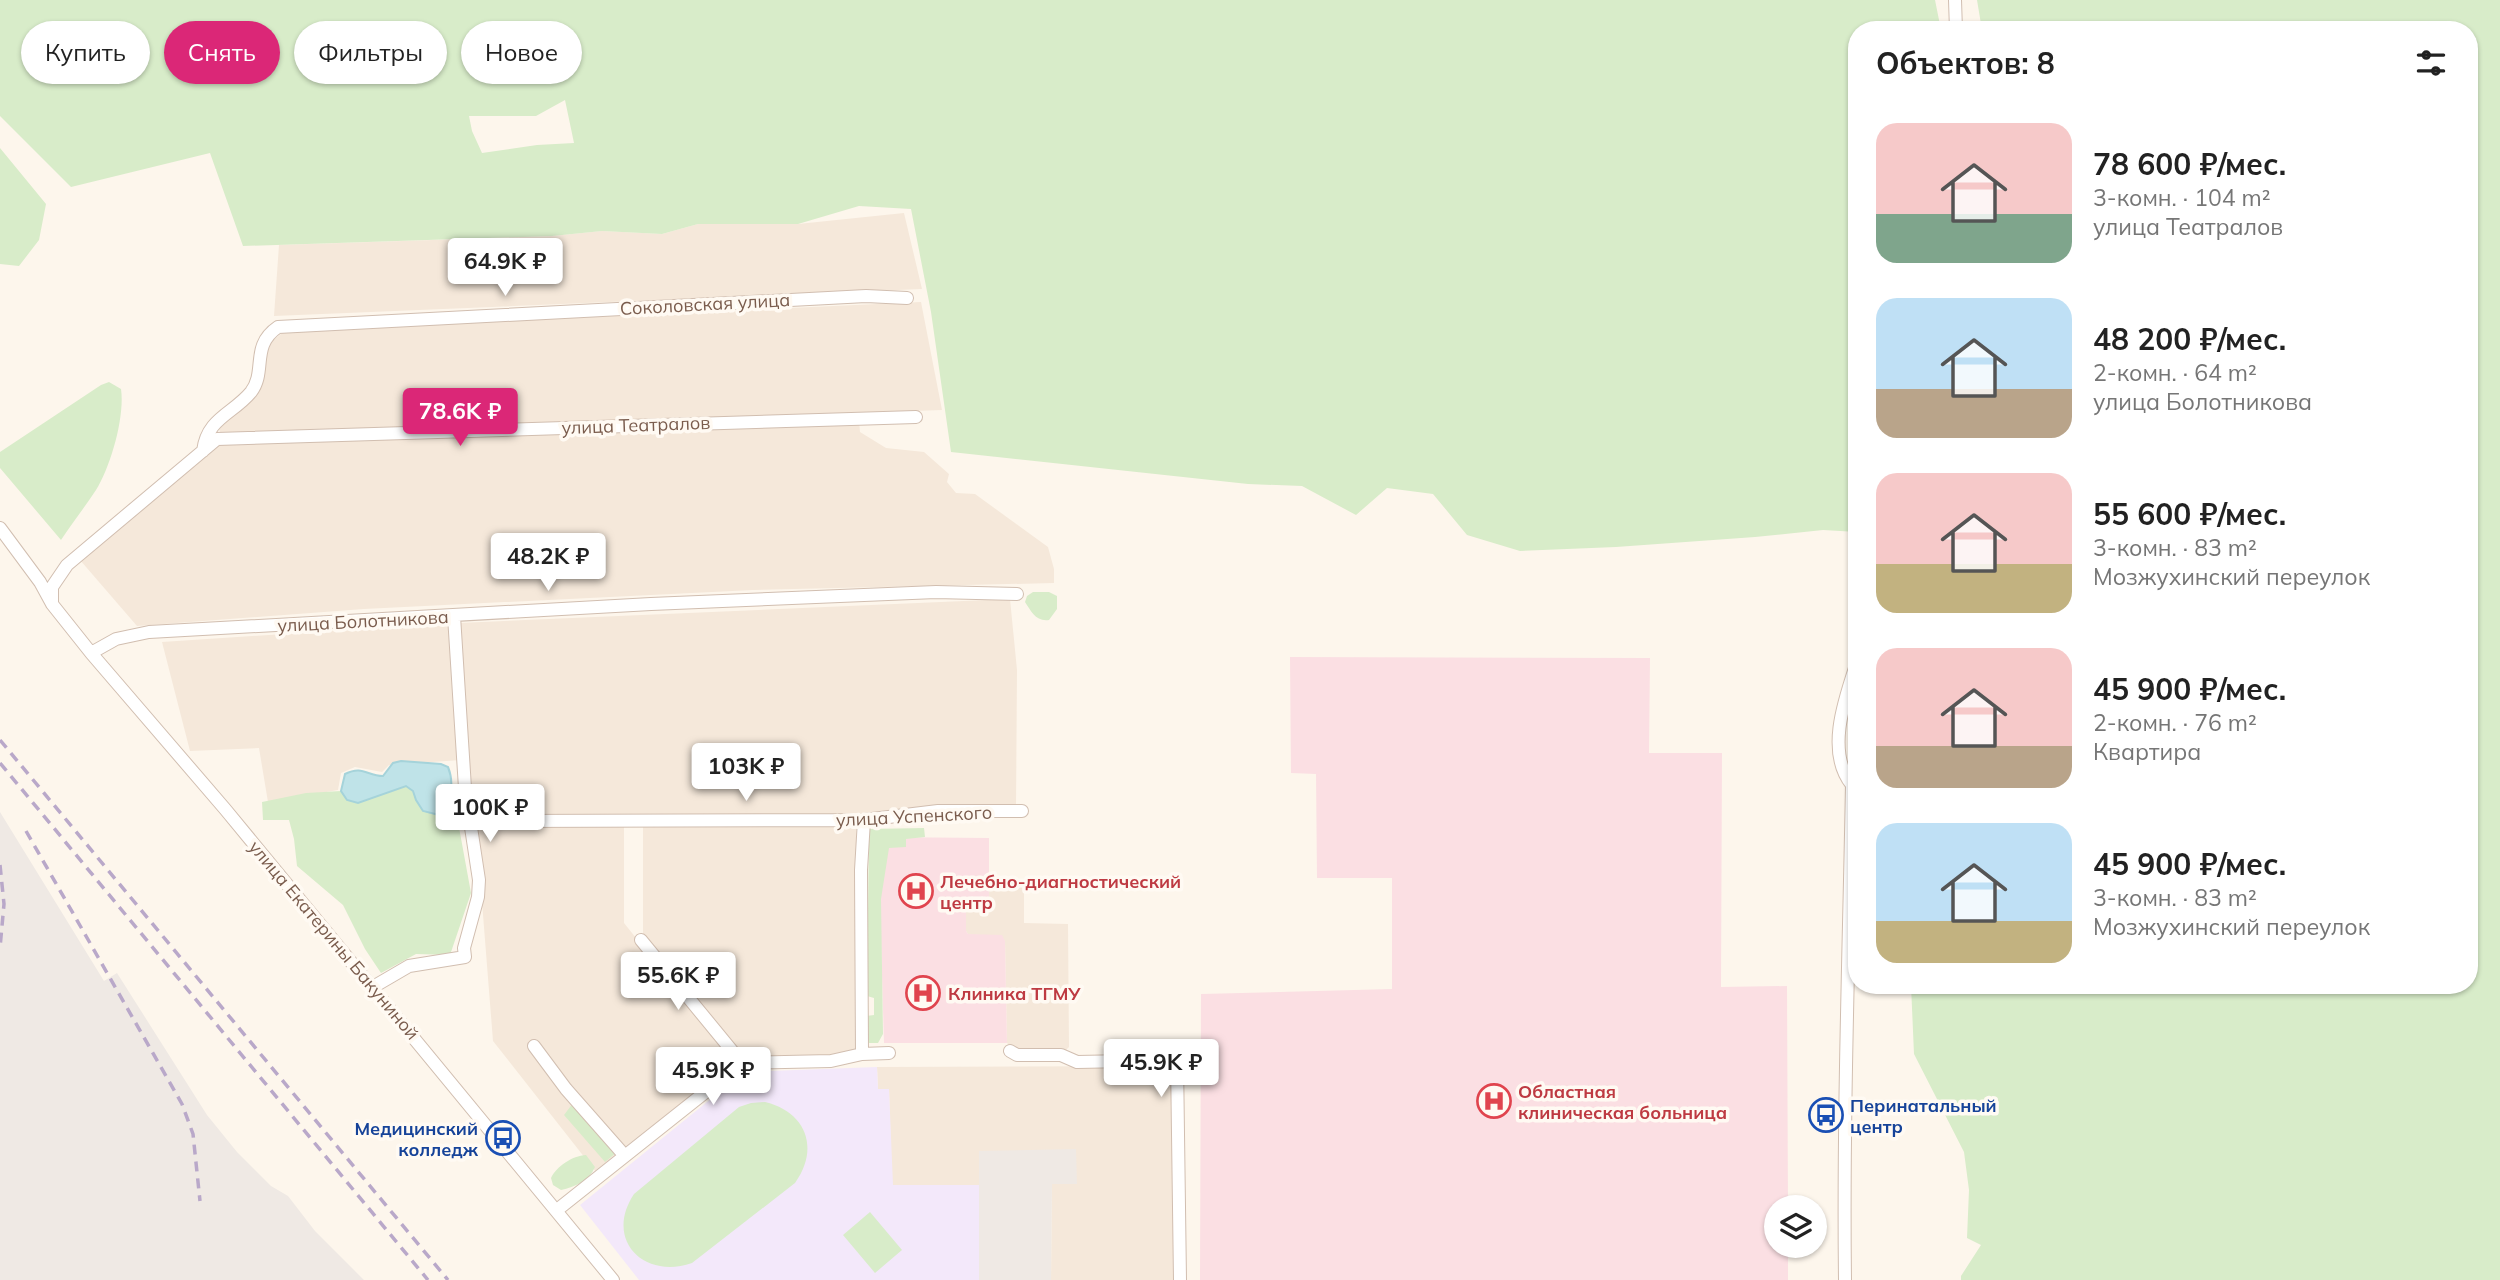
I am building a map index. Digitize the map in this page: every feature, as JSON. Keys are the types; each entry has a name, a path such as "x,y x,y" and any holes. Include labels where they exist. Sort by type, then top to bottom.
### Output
{"street":[{"path":"1955,0 1956,21"},
{"name":"Соколовская улица","path":"203,451 204,442 213,425 252,391 261,346 269,333 278,327 866,296 907,298"},
{"name":"улица Театралов","path":"52,604 52,587 66,565 217,439 916,417"},
{"name":"улица Екатерины Бакуниной","path":"0,528 40,582 52,604 91,653 373,987 612,1280"},
{"name":"улица Болотникова","path":"91,653 116,639 149,632 651,604 895,594 1017,594"},
{"path":"373,987 409,966 464,957 478,897 479,880 465,788 454,616"},
{"path":"1848,689 1840,735 1844,774 1848,778"},
{"name":"улица Успенского","path":"470,821 864,820 938,811 1022,811"},
{"path":"862,1054 864,820"},
{"path":"641,940 742,1063"},
{"path":"1845,1280 1844,1182 1850,994"},
{"path":"534,1046 566,1090 625,1156"},
{"path":"1010,1052 1017,1055 1061,1055 1077,1062 1177,1060 1180,1280"},
{"path":"557,1210 742,1063 831,1061 862,1054 889,1053"}],"shaded area":[{"path":"904,213 922,289 274,316 279,245 552,236 602,231 662,234 698,224 798,224"},
{"path":"921,302 942,410 221,435 219,429 257,393 267,345 285,331"},
{"path":"859,421 860,432 886,448 924,452 949,474 947,482 956,493 975,494 1048,547 1054,569 1054,583 753,590 364,609 137,626 80,560 221,443"},
{"path":"1010,599 1017,670 1016,808 895,815 474,817 459,623"},
{"path":"450,623 461,760 389,765 382,772 355,767 341,773 338,790 268,802 259,748 190,751 162,642"},
{"path":"1290,657 1650,658 1649,753 1722,753 1721,987 1787,986 1788,1195 1764,1195 1764,1258 1788,1258 1788,1280 1200,1280 1201,994 1392,989 1392,878 1317,878 1316,774 1291,773"},
{"path":"0,812 104,981 117,973 207,1115 237,1152 271,1186 288,1196 315,1231 364,1280 0,1280"},
{"path":"856,824 858,1050 836,1056 743,1059 643,938 643,825"},
{"path":"476,826 624,826 624,923 735,1062 596,1172 493,1041"},
{"path":"878,837 989,838 989,903 966,903 966,931 968,934 1002,935 1005,941 1007,1043 884,1043"},
{"path":"989,886 1024,887 1024,923 1068,924 1069,1047 1065,1051 1017,1051 1007,1043 1005,941 968,934 966,931 965,903 989,903"},
{"path":"1175,1066 1177,1280 1051,1280 1052,1183 979,1151 979,1185 892,1185 889,1089 878,1089 877,1067"},
{"path":"877,1067 878,1089 889,1089 893,1185 979,1185 979,1280 639,1280 580,1205 744,1072"},
{"path":"1076,1149 1077,1184 1052,1184 1051,1280 979,1280 979,1151"}],"green space":[{"path":"0,0 1935,0 1939,21 1848,21 1848,531 1823,530 1616,547 1520,551 1467,535 1433,494 1387,488 1356,515 1302,486 1248,484 951,452 931,312 911,209 859,206 798,224 698,224 662,234 602,231 552,236 243,246 210,153 71,187 0,116","holes":["565,100 574,143 482,153 472,131 469,116 536,116"]},
{"path":"1977,0 2500,0 2500,1280 1961,1280 1981,1245 1967,1238 1969,1190 1964,1152 1914,1054 1911,994 2478,994 2478,21 1980,21"},
{"path":"0,148 46,204 39,240 19,266 0,264"},
{"path":"109,382 121,389 122,400 112,455 96,490 61,540 0,468 0,452"},
{"path":"1033,592 1049,592 1057,596 1057,609 1049,620 1037,618 1025,602 1027,596"},
{"path":"406,786 413,791 423,811 443,816 456,811 471,893 450,955 416,954 381,973 365,949 343,905 297,866 289,820 263,820 262,802 306,793 341,791 347,800 358,803"},
{"path":"924,828 925,837 906,839 906,847 889,848 881,899 883,1034 878,1043 868,1043 866,1016 874,1015 874,998 867,996 869,829"},
{"path":"765,1102 790,1114 805,1133 807,1157 795,1183 692,1263 674,1267 658,1266 644,1261 633,1252 626,1240 624,1226 626,1211 634,1194 739,1107"},
{"path":"573,1103 617,1152 605,1162 564,1115"},
{"path":"586,1155 595,1167 585,1180 561,1190 553,1185 551,1178 561,1166 575,1157"},
{"path":"870,1212 902,1250 875,1273 843,1235"}],"water":[{"path":"401,761 448,767 451,792 443,816 423,811 413,791 406,786 358,803 347,800 341,791 345,774 361,771 383,776 393,763"}],"railway":[{"path":"0,740 448,1280"},
{"path":"0,763 428,1280"},
{"path":"26,831 182,1104 193,1134 200,1201"},
{"path":"0,865 4,904 0,948"}],"place":[{"name":"Лечебно-диагностический центр","path":"916,891"},
{"name":"Клиника ТГМУ","path":"923,993"},
{"name":"Областная клиническая больница","path":"1494,1101"},
{"name":"Перинатальный центр","path":"1826,1115"},
{"name":"Медицинский колледж","path":"503,1138"}]}
